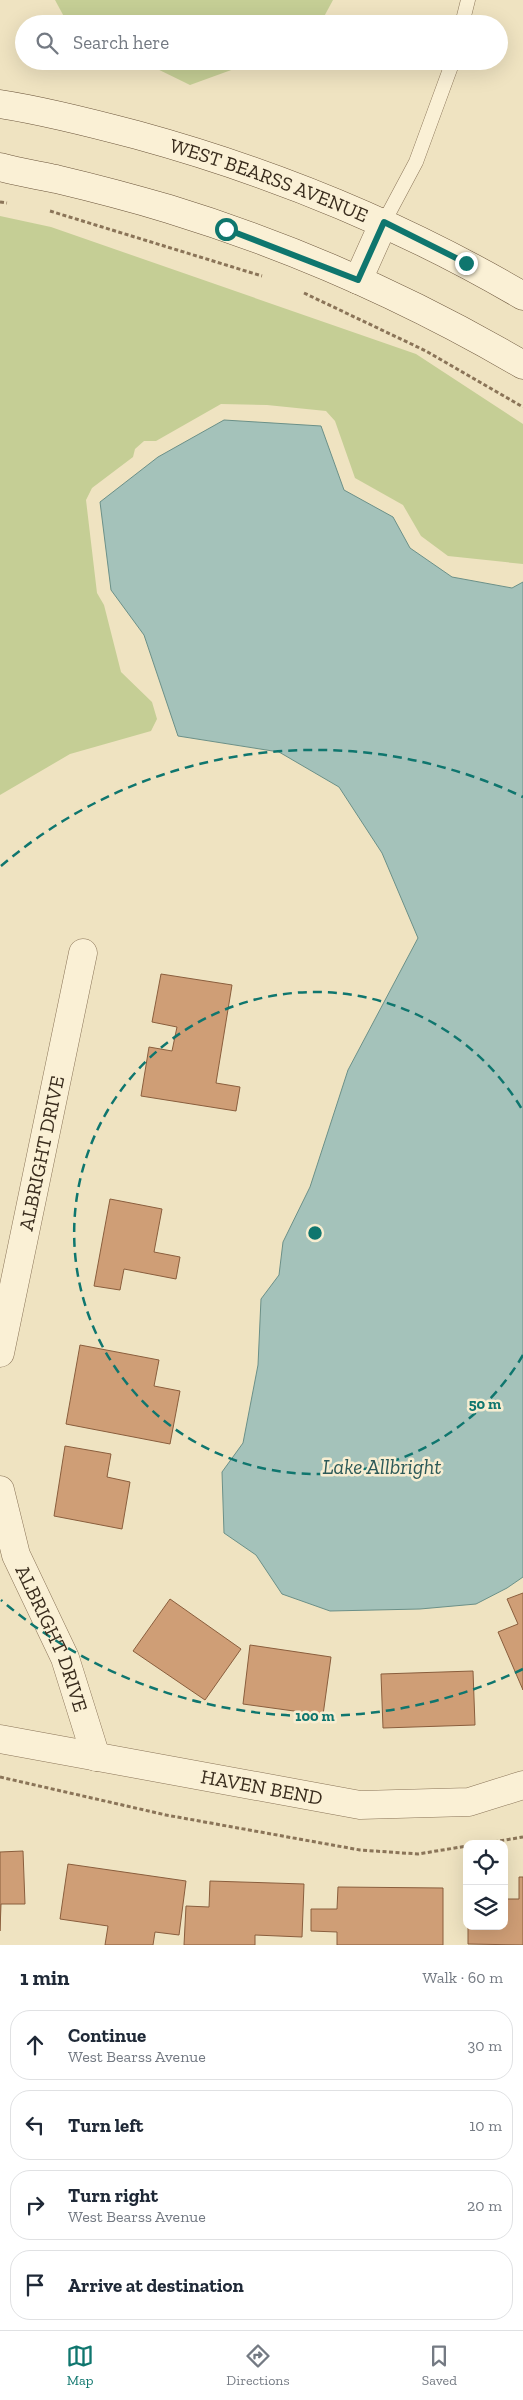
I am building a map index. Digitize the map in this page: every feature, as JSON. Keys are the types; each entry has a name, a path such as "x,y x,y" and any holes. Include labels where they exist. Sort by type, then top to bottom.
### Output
{"street":[{"name":"WEST BEARSS AVENUE","path":"0,104 82,120 210,156 384,222 466,263 523,296"},
{"path":"0,167 65,181 170,210 284,250 358,280 478,338 523,365"},
{"path":"358,280 384,222"},
{"name":"ALBRIGHT DRIVE","path":"0,1353 83,953"},
{"name":"ALBRIGHT DRIVE","path":"0,1490 16,1555 65,1658 96,1757"},
{"name":"HAVEN BEND","path":"0,1739 360,1805 469,1802 523,1785"}],"lane":[{"path":"464,15 468,0"},
{"path":"384,222 416,162 450,70"}],"path":[{"path":"0,202 16,204"},
{"path":"41,208 272,279"},
{"path":"298,290 426,351 523,407"},
{"path":"0,1776 166,1815 360,1850 418,1854 463,1847"},
{"path":"505,1840 523,1837"}],"green space":[{"path":"55,0 333,0 325,15 63,15"},
{"path":"159,70 231,70 190,85"},
{"path":"0,216 51,227 416,354 523,424 523,564 448,556 421,536 403,505 355,478 335,421 326,411 267,405 221,404 156,441 144,441 135,449 133,457 92,488 86,500 97,593 104,605 121,672 152,702 157,719 151,731 70,754 0,795"}],"water":[{"name":"Lake Allbright","path":"224,420 321,426 344,490 393,517 410,548 452,577 512,588 523,582 523,1577 507,1588 476,1604 420,1609 330,1611 282,1594 256,1555 224,1533 222,1472 243,1443 258,1365 261,1299 279,1275 283,1242 310,1187 348,1070 418,938 382,853 339,787 279,752 178,736 144,635 111,590 100,502 158,457"}],"building":[{"path":"161,974 232,985 216,1083 240,1087 236,1111 141,1096 149,1047 172,1051 177,1027 152,1022"},
{"path":"110,1199 162,1209 154,1252 180,1257 176,1279 124,1269 120,1290 94,1286"},
{"path":"80,1345 159,1360 154,1386 180,1391 170,1444 66,1424"},
{"path":"65,1446 111,1454 107,1477 130,1482 122,1529 54,1516"},
{"path":"523,1593 523,1690 498,1632 518,1624 507,1599"},
{"path":"170,1599 241,1649 205,1700 133,1651"},
{"path":"250,1645 331,1657 323,1715 243,1704"},
{"path":"473,1671 475,1725 383,1728 381,1674"},
{"path":"23,1851 25,1904 1,1904 0,1931 0,1852"},
{"path":"68,1864 186,1881 179,1935 155,1932 153,1945 105,1945 108,1926 60,1919"},
{"path":"519,1877 523,1877 523,1945 468,1944 468,1930 508,1930 508,1899 519,1899"},
{"path":"210,1881 304,1884 302,1937 255,1935 255,1945 184,1945 186,1906 209,1907"},
{"path":"338,1887 443,1888 443,1945 337,1945 337,1932 311,1931 311,1909 337,1909"}],"route":[{"path":"226,229 358,280 384,222 466,263"}]}
